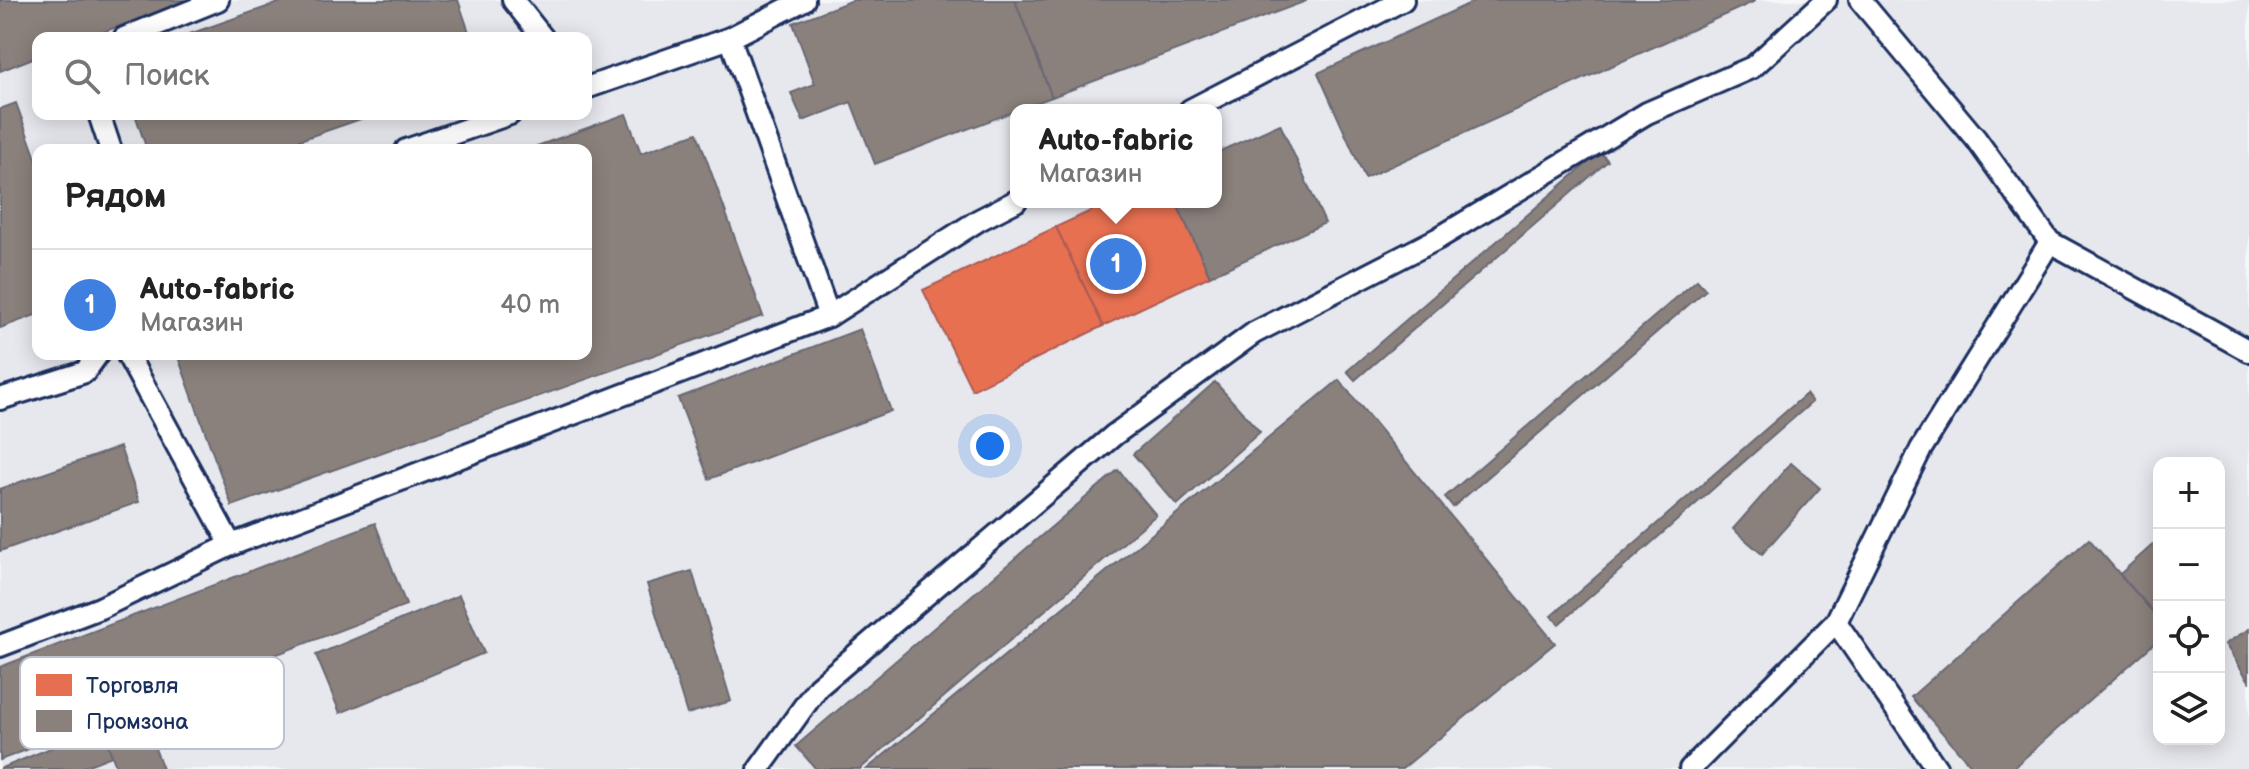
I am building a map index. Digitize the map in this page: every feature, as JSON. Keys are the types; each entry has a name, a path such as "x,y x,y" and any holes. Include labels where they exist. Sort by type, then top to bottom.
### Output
{"lane":[{"path":"139,32 218,0"},
{"path":"513,0 538,32"},
{"path":"592,86 730,38 804,0"},
{"path":"1202,104 1403,0"},
{"path":"759,769 818,687 1114,435 1254,333 1437,239 1647,113 1753,67 1826,0"},
{"path":"1860,0 1976,139 2050,242 2249,351"},
{"path":"730,38 829,316"},
{"path":"101,120 109,144"},
{"path":"423,144 493,120"},
{"path":"0,646 100,608 231,545 829,316 979,220 1010,204"},
{"path":"1690,769 1836,622 1921,449 2050,242"},
{"path":"0,399 85,372 94,360"},
{"path":"130,360 231,545"},
{"path":"1836,622 1937,769"}],"shaded area":[{"path":"0,0 2249,0 2249,769 0,769"}],"building: Торговля":[{"path":"1097,208 1179,208 1210,276 1103,326 1056,227"},
{"path":"1056,227 1103,326 972,390 923,290"}],"building: Промзона":[{"path":"0,0 189,0 103,32 32,32 32,58 0,71"},
{"path":"287,0 458,0 469,32 195,32"},
{"path":"853,0 1015,0 1052,97 1034,104 1010,104 1010,113 875,164 851,102 803,121 791,93 815,84 793,23"},
{"path":"1015,0 1306,0 1306,1 1052,97"},
{"path":"1477,0 1755,1 1365,178 1318,73"},
{"path":"16,103 32,147 32,316 0,328 0,109"},
{"path":"626,114 641,153 697,133 763,316 232,506 179,360 592,360 592,144 543,144"},
{"path":"137,120 358,120 288,144 145,144"},
{"path":"1280,124 1325,223 1210,276 1179,208 1222,208 1222,150"},
{"path":"1600,152 1608,161 1355,380 1347,371"},
{"path":"1697,280 1706,290 1453,507 1445,497"},
{"path":"860,329 891,411 709,479 678,398"},
{"path":"1339,380 1555,643 1402,769 867,769"},
{"path":"1215,382 1260,432 1177,505 1133,454"},
{"path":"1806,394 1812,402 1559,624 1551,616"},
{"path":"120,447 139,502 0,551 0,489"},
{"path":"1791,463 1820,488 1762,554 1733,529"},
{"path":"1118,470 1156,515 860,769 816,769 796,746"},
{"path":"375,523 406,605 270,657 26,657"},
{"path":"2089,539 2153,612 2153,644 2012,769 1974,769 1911,697"},
{"path":"2153,545 2153,612 2120,574"},
{"path":"692,571 731,701 687,714 647,584"},
{"path":"459,595 484,653 340,713 316,655"},
{"path":"2249,629 2249,681 2225,644"},
{"path":"20,659 20,749 29,749 0,760 0,667"},
{"path":"48,749 109,749 112,756 78,769 0,769"},
{"path":"109,749 155,749 163,769 117,769"}],"place":[{"name":"Auto-fabric","path":"1116,264"}]}
